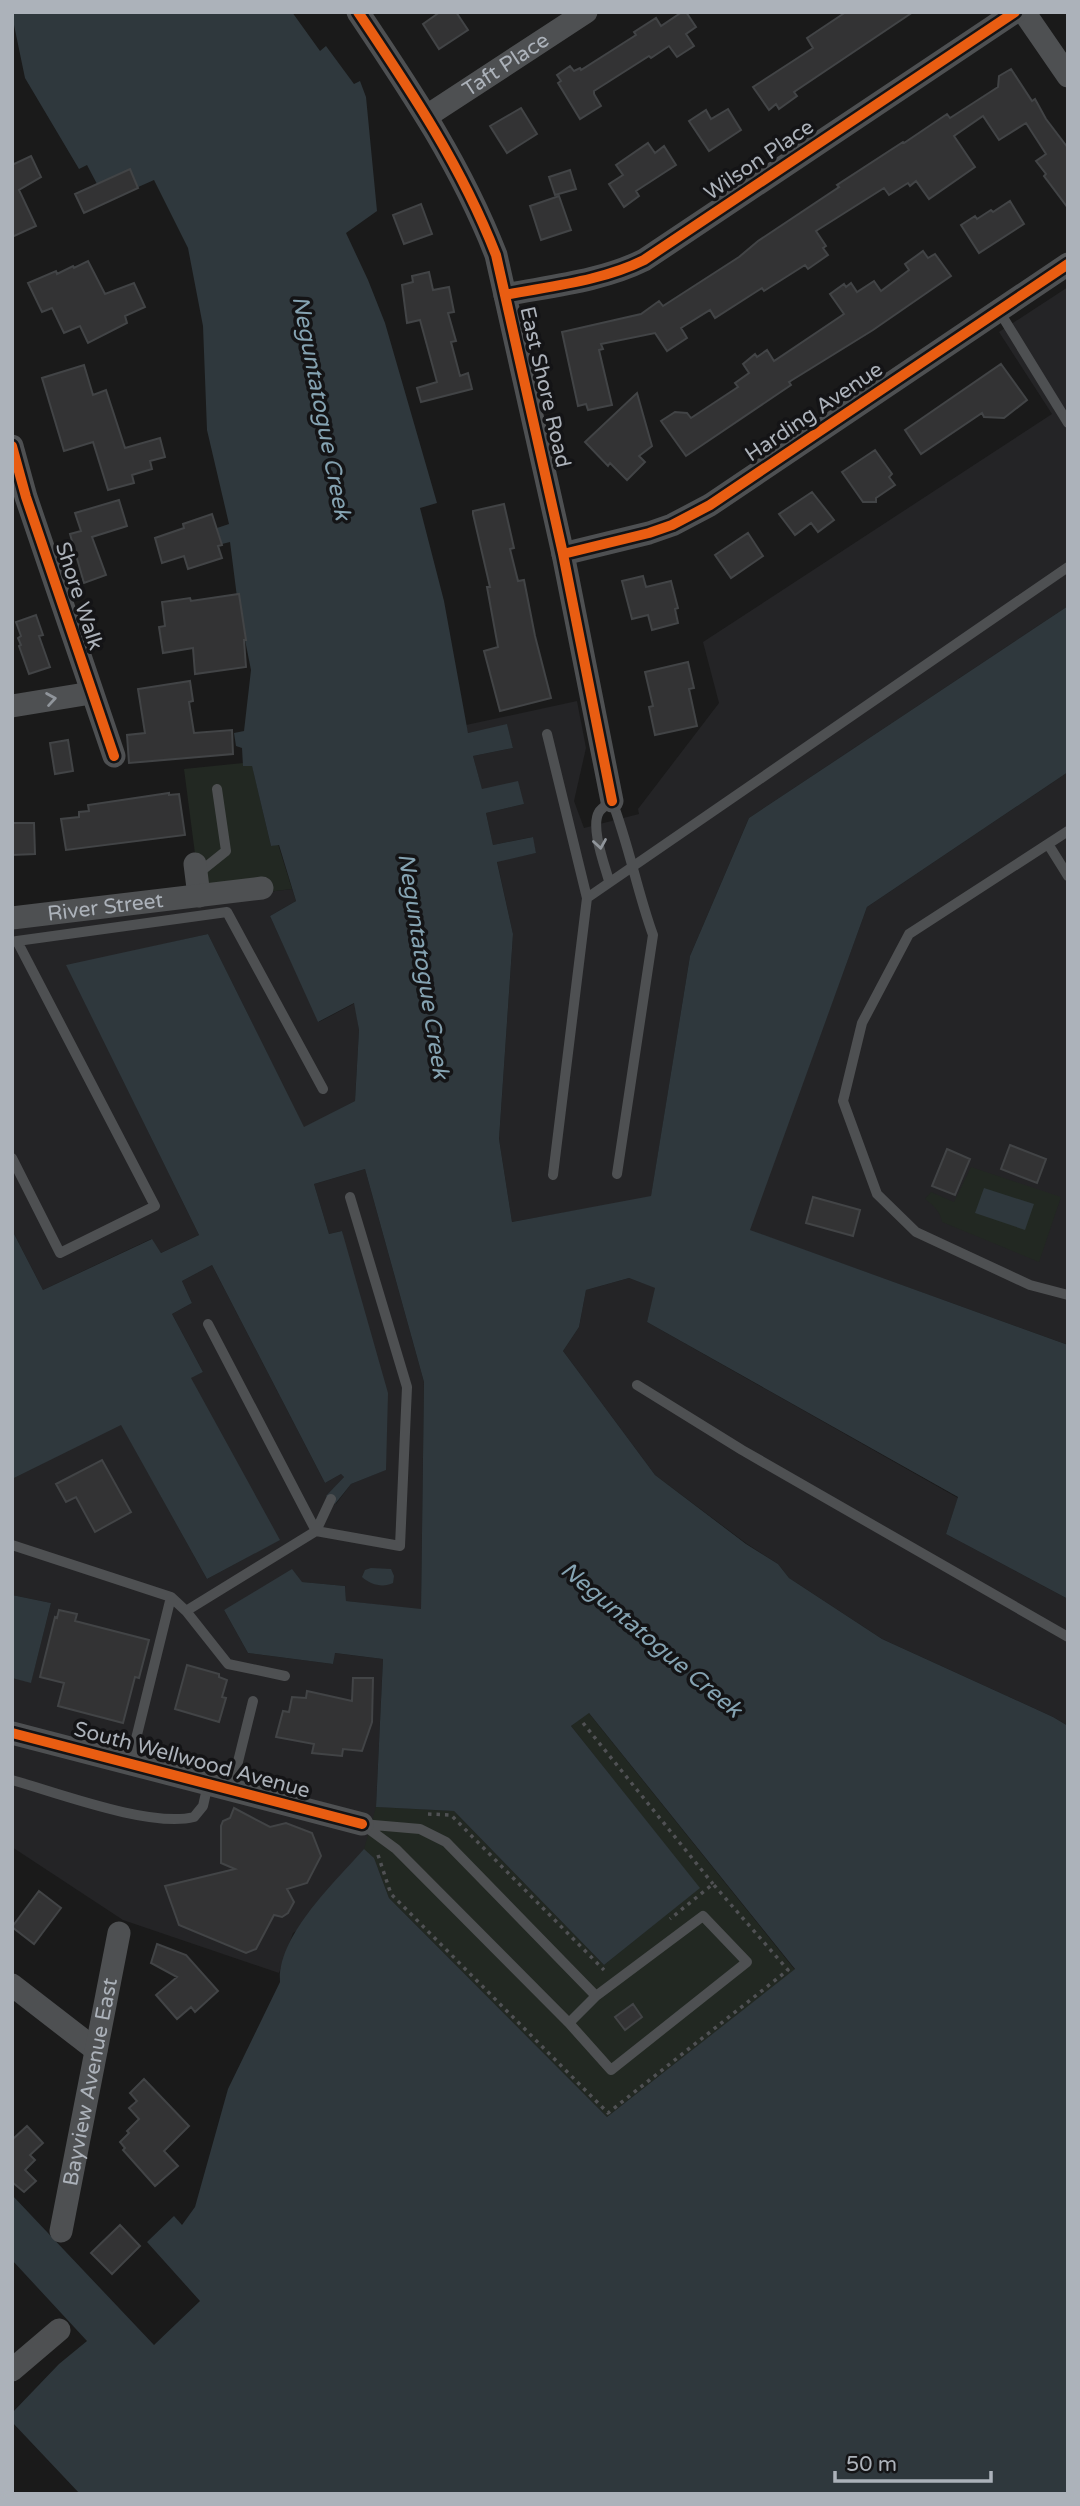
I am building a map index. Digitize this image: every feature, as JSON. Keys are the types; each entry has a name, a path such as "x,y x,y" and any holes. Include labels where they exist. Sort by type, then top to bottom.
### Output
{"street":[{"name":"East Shore Road","path":"358,12 427,116 481,215 496,255 563,554 612,801"},
{"name":"Taft Place","path":"427,116 586,12"},
{"name":"Wilson Place","path":"505,295 607,274 644,260 1014,12"},
{"path":"1024,12 1068,76"},
{"name":"Harding Avenue","path":"563,554 649,533 672,525 710,505 1068,264"},
{"name":"Shore Walk","path":"12,446 19,498 114,756"},
{"path":"12,706 90,693"},
{"name":"River Street","path":"12,918 197,878 262,888"},
{"name":"South Wellwood Avenue","path":"12,1733 362,1824"},
{"name":"Bayview Avenue East","path":"61,2231 119,1933"},
{"path":"12,1985 96,2050"},
{"path":"12,2370 59,2330"}],"lane":[{"path":"999,311 1068,423"},
{"path":"587,898 1068,567"},
{"path":"547,734 587,898 553,1175"},
{"path":"197,878 226,851 217,789"},
{"path":"609,881 598,841 597,820 599,811 612,801 653,935 617,1174"},
{"path":"1068,831 909,934 862,1023 843,1101 877,1194 916,1232 1030,1284 1068,1295"},
{"path":"1048,844 1068,876"},
{"path":"12,1158 60,1253 155,1206 15,942 227,912 323,1089"},
{"path":"316,1531 400,1546 407,1387 350,1197"},
{"path":"208,1324 316,1531"},
{"path":"637,1385 741,1450 1068,1637"},
{"path":"186,1611 316,1531 331,1499"},
{"path":"12,1545 171,1597 186,1611 228,1664 285,1676"},
{"path":"130,1763 171,1597"},
{"path":"231,1790 253,1702"},
{"path":"12,1780 139,1816 166,1820 194,1817 203,1806 208,1784"},
{"path":"362,1824 420,1829 446,1842 596,1996"},
{"path":"362,1824 396,1849 569,2023 611,2070 747,1962 703,1916 596,1996 569,2023"}],"path":[{"path":"583,1723 713,1884"}],"shaded area":[{"path":"1068,287 1068,606 749,818 690,956 651,1197 512,1222 499,1139 513,934 497,861 536,853 532,837 493,845 486,813 524,804 482,790 473,756 513,748 507,725 468,733 466,725 577,701 586,748 574,801 584,828 639,814 638,809 719,703 703,642 1052,414 999,332"},
{"path":"243,763 244,766 252,765 271,846 278,844 292,889 201,900 184,769"},
{"path":"1068,772 1068,1345 749,1230 867,907"},
{"path":"292,889 296,901 270,916 319,1022 355,1003 359,1030 355,1101 304,1128 208,934 67,966 199,1235 161,1253 151,1239 43,1290 12,1230 12,922"},
{"path":"971,1167 1061,1197 1039,1262 942,1222 936,1209 925,1199 931,1192 954,1202"},
{"path":"365,1169 424,1382 421,1610 346,1601 345,1586 301,1582 224,1610 248,1653 333,1664 334,1653 383,1659 376,1807 454,1811 293,1933 279,1973 123,1920 12,1847 12,1678 31,1682 51,1603 12,1595 12,1479 121,1424 207,1579 279,1540 190,1378 203,1372 172,1314 192,1303 182,1281 212,1265 325,1483 341,1474 344,1477 327,1496 336,1504 351,1484 385,1470 342,1231 329,1234 314,1184"},
{"path":"629,1278 656,1288 647,1322 958,1498 946,1534 1068,1599 1068,1726 882,1639 789,1578 778,1564 655,1475 563,1351 579,1327 586,1290"},
{"path":"588,1712 795,1970 607,2117 389,1898 374,1858 364,1849 376,1807 454,1811 604,1965 699,1888 571,1726"}],"water":[{"name":"Neguntatogue Creek","path":"12,12 292,12 320,51 326,46 354,84 360,81 366,97 377,211 346,233 385,323 437,503 420,508 444,601 468,733 507,724 513,748 473,756 482,789 518,781 524,804 486,813 493,845 533,837 536,853 497,862 513,934 499,1139 512,1222 651,1196 690,956 749,818 1068,606 1068,772 867,907 750,1230 1068,1345 1068,1599 946,1534 958,1497 647,1322 655,1288 629,1278 586,1290 579,1327 563,1351 655,1475 746,1544 778,1564 789,1578 882,1639 1068,1726 1068,2494 80,2494 12,2422 12,2413 59,2364 87,2341 12,2260 12,2195 154,2345 200,2301 147,2242 174,2216 182,2225 195,2207 228,2089 280,1982 288,1946 324,1893 364,1849 374,1858 389,1898 607,2117 795,1969 589,1713 571,1726 700,1888 604,1965 454,1811 376,1807 383,1659 335,1653 333,1664 248,1653 224,1610 292,1569 302,1582 345,1586 346,1601 421,1609 424,1382 365,1169 314,1184 329,1234 342,1231 388,1393 386,1470 351,1484 335,1504 326,1496 344,1477 341,1474 325,1483 212,1265 182,1281 192,1303 172,1314 203,1372 191,1378 280,1540 207,1579 121,1425 12,1479 12,1230 43,1290 152,1239 161,1253 199,1235 66,965 208,934 304,1127 355,1101 359,1030 354,1003 318,1022 270,916 296,901 279,845 271,846 252,766 243,766 242,748 236,746 234,733 244,731 251,670 238,605 230,542 222,544 217,528 229,524 207,430 203,326 188,248 154,180 136,188 97,184 87,165 79,169 25,78 12,25"},
{"path":"984,1188 1034,1204 1025,1230 975,1213"},
{"path":"391,1569 393,1583 381,1585 366,1580 362,1577 365,1570"},
{"path":"12,1595 51,1603 31,1683 12,1678"}],"building":[{"path":"440,12 456,12 468,30 439,49 423,24"},
{"path":"686,12 696,27 686,34 694,46 677,57 669,46 594,91 601,106 580,119 558,83 561,81 557,75 570,66 574,71 580,68 581,70 636,35 634,32 656,18 661,26"},
{"path":"846,12 913,12 794,92 797,96 779,109 776,104 769,110 753,87 813,48 807,38"},
{"path":"1011,69 1068,148 1068,208 1036,161 1046,154 1026,123 999,140 983,116 954,136 975,167 929,199 916,181 889,195 884,188 816,231 826,246 823,248 828,255 808,269 805,265 764,291 762,288 715,318 710,310 681,328 687,338 667,351 655,333 601,344 603,349 599,350 612,405 588,410 586,404 578,406 562,332 641,314 659,301 663,306 739,257 758,241 839,187 837,185 947,114 950,118 998,87 999,76"},
{"path":"521,108 537,134 507,153 490,126"},
{"path":"728,109 741,130 709,151 689,121 706,110 711,119"},
{"path":"648,143 655,153 664,146 676,165 636,191 639,196 624,207 609,184 623,175 616,165"},
{"path":"31,156 41,177 19,190 36,226 12,237 12,165"},
{"path":"130,169 138,188 84,213 75,194"},
{"path":"570,170 576,189 555,195 549,177"},
{"path":"559,196 571,230 541,240 530,206"},
{"path":"1010,201 1024,224 979,253 961,225 975,216 977,219 991,210 993,212"},
{"path":"421,204 432,234 404,244 393,215"},
{"path":"923,251 928,258 935,254 951,276 873,330 789,382 791,385 686,456 661,421 675,412 687,413 691,418 738,387 735,383 749,373 743,364 755,354 757,357 767,350 774,361 844,314 830,294 844,284 846,287 851,283 857,292 874,281 881,291 909,270 905,264"},
{"path":"88,261 105,294 134,283 145,307 125,316 127,323 88,343 80,326 64,333 52,308 42,312 28,283"},
{"path":"429,272 433,290 449,287 454,312 448,313 456,341 451,342 460,376 468,373 472,389 421,402 417,388 437,382 420,320 407,323 402,285 413,282 412,276"},
{"path":"1001,364 1027,400 1004,418 984,417 982,413 921,454 905,430"},
{"path":"84,365 93,395 106,390 125,448 160,438 165,457 150,461 152,469 132,475 134,483 108,490 93,442 64,451 42,378"},
{"path":"637,393 652,446 639,456 645,462 627,480 610,463 608,466 585,442"},
{"path":"875,450 892,474 889,477 895,485 876,498 876,502 863,502 842,472"},
{"path":"812,492 834,520 818,532 811,523 795,535 779,514"},
{"path":"119,500 127,526 92,537 106,575 84,583 70,534 81,531 75,513"},
{"path":"504,504 514,548 510,549 518,581 524,580 551,698 500,711 484,651 498,647 487,587 490,587 473,511"},
{"path":"212,514 222,545 218,546 222,558 188,569 184,556 162,563 155,538"},
{"path":"748,533 763,556 731,578 715,555"},
{"path":"643,576 646,587 671,581 678,608 675,609 678,623 652,630 648,615 632,619 622,581"},
{"path":"239,594 246,640 246,667 195,674 193,648 163,653 159,627 165,626 162,602"},
{"path":"36,615 43,635 39,636 50,667 29,674 19,646 21,645 18,638 21,636 16,622"},
{"path":"688,662 694,688 689,689 697,726 655,735 649,707 653,706 645,672"},
{"path":"190,681 193,701 189,702 194,733 232,730 233,754 129,763 127,735 145,733 138,689"},
{"path":"68,740 73,771 55,774 50,743"},
{"path":"169,793 179,794 185,835 66,850 61,819 79,817 79,812 89,811 88,805"},
{"path":"12,823 34,823 35,854 12,855"},
{"path":"1010,1145 1046,1159 1037,1183 1001,1169"},
{"path":"947,1149 970,1159 955,1195 932,1186"},
{"path":"813,1197 860,1210 853,1236 806,1223"},
{"path":"102,1460 131,1512 95,1532 76,1497 66,1502 56,1484"},
{"path":"59,1610 77,1614 75,1621 149,1640 139,1678 135,1677 123,1723 58,1706 64,1683 40,1677"},
{"path":"187,1665 219,1674 219,1677 227,1680 222,1697 226,1698 219,1722 175,1709"},
{"path":"353,1678 373,1678 372,1722 362,1751 343,1749 342,1756 312,1753 314,1744 276,1737 283,1711 289,1712 292,1697 306,1698 307,1691 352,1701"},
{"path":"234,1808 270,1827 286,1823 312,1833 321,1856 307,1883 287,1889 294,1902 288,1913 282,1917 274,1915 256,1949 246,1953 179,1925 165,1886 235,1869 221,1863 221,1826 223,1821 230,1818"},
{"path":"39,1891 61,1908 34,1944 12,1927"},
{"path":"157,1944 186,1955 218,1991 195,2012 191,2007 177,2019 156,1995 177,1977 151,1963"},
{"path":"633,2004 642,2017 625,2030 615,2017"},
{"path":"144,2079 189,2126 164,2151 178,2166 155,2186 123,2150 125,2148 120,2142 139,2119 129,2108 137,2101 130,2093"},
{"path":"27,2126 43,2143 30,2155 35,2160 25,2170 36,2181 24,2192 12,2182 12,2137"},
{"path":"120,2225 140,2246 112,2274 91,2253"}],"cycle path":[{"path":"358,12 451,159 496,255 563,554 612,801"},
{"path":"505,295 594,278 644,260 1015,12"},
{"path":"563,554 649,533 672,525 710,505 1068,264"},
{"path":"12,446 26,497 114,756"},
{"path":"12,1733 362,1824"}]}
